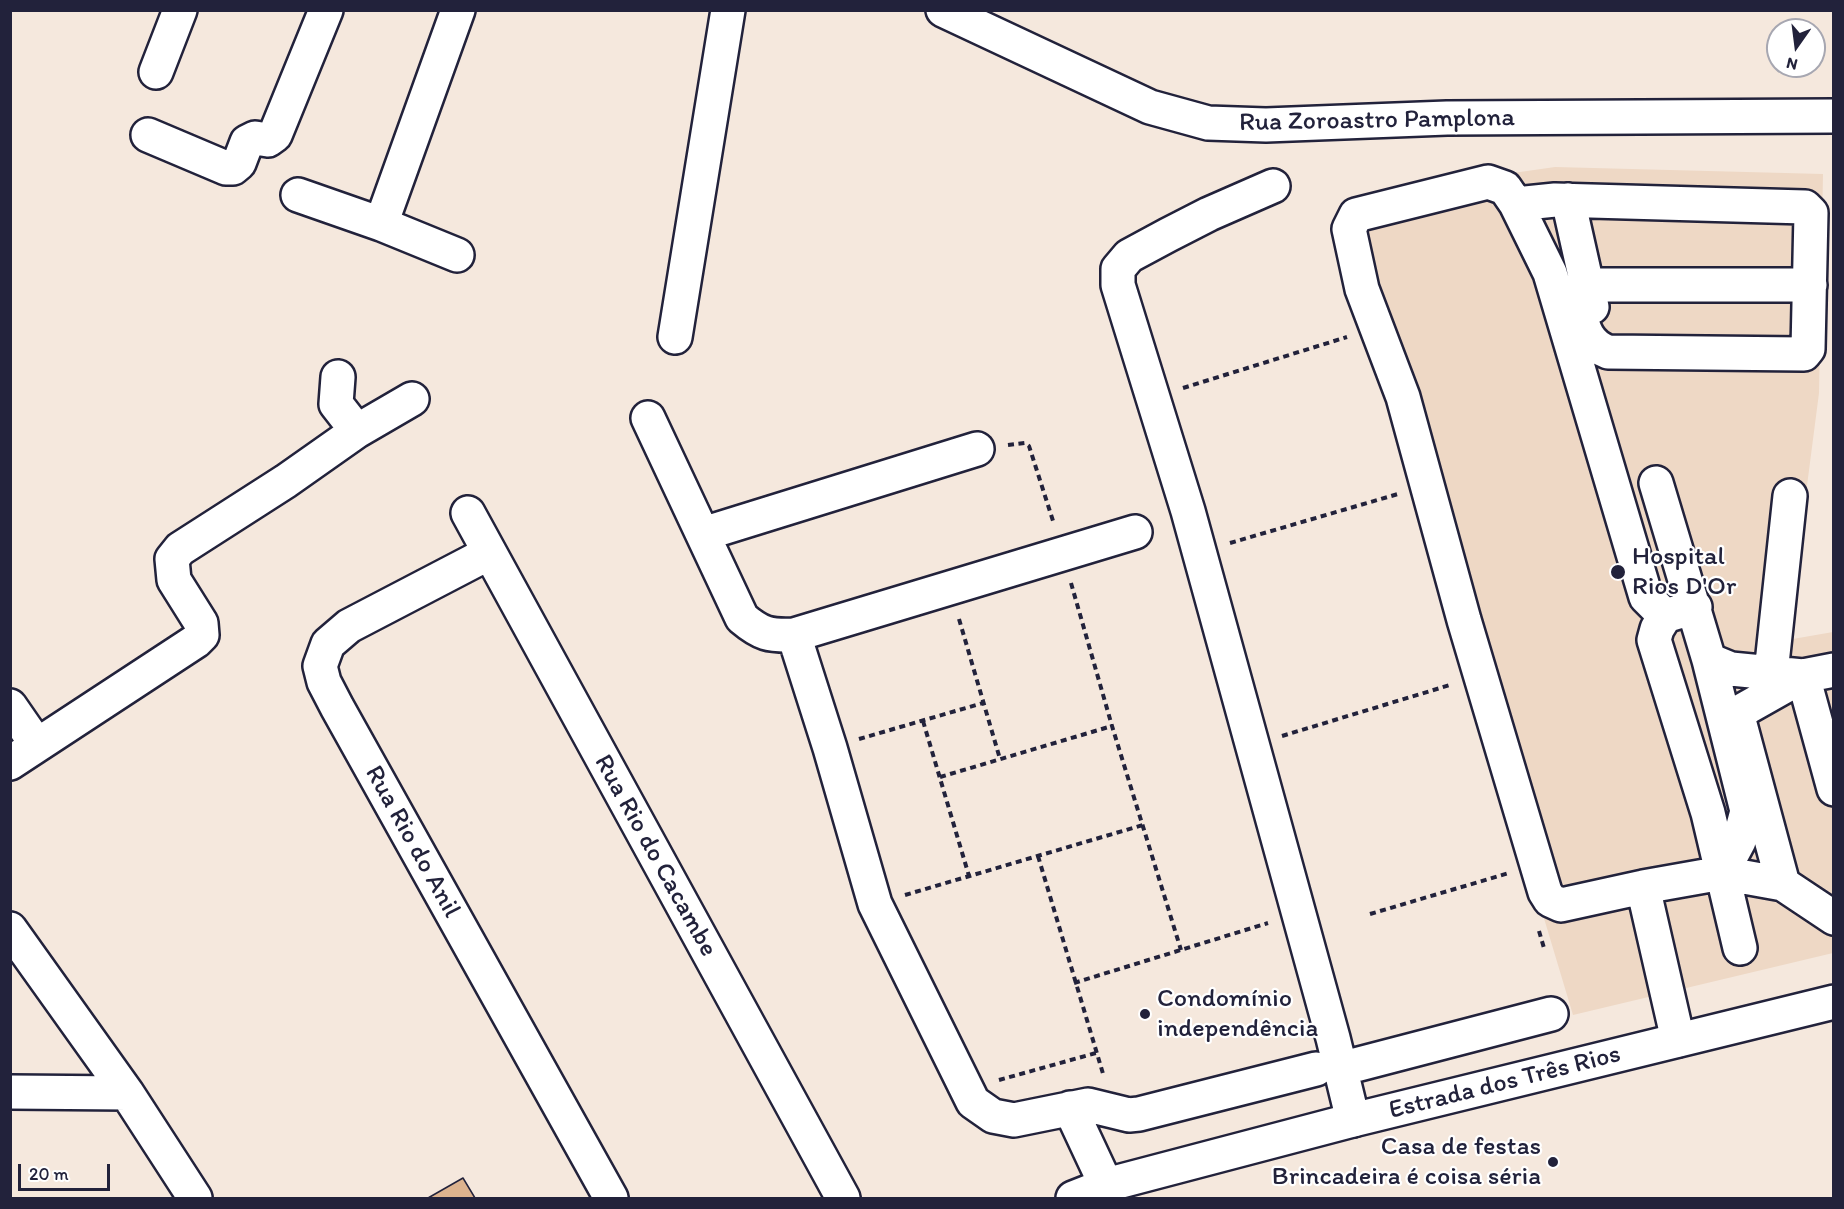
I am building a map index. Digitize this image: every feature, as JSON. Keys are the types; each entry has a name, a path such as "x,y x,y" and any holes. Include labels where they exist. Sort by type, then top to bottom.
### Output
{"street":[{"path":"156,72 180,10"},
{"path":"148,135 226,168 233,168 238,163 247,142 255,138 268,140 275,135 326,10"},
{"path":"381,224 458,10"},
{"path":"675,337 728,10"},
{"name":"Rua Zoroastro Pamplona","path":"943,10 1150,107 1208,123 1266,125 1447,118 1833,116"},
{"path":"1680,612 1646,597 1550,273 1505,188 1488,182 1356,215 1349,229 1362,289 1402,397 1464,620 1545,892 1550,900 1561,904 1722,873 1782,884 1833,918"},
{"path":"1273,186 1209,214 1129,256 1118,269 1119,285 1199,552 1252,745 1328,1069 1353,1120"},
{"path":"298,195 381,224 457,255"},
{"path":"1569,200 1601,349"},
{"path":"1515,204 1569,200 1805,207 1811,213 1808,349 1804,354 1616,353 1601,349 1587,337 1582,326 1555,241 1548,236 1532,237"},
{"path":"1587,285 1810,285"},
{"path":"338,377 336,404 357,431"},
{"path":"10,763 202,635 201,623 174,580 172,559 180,549 286,481 357,431 412,399"},
{"path":"648,418 742,618 756,630 773,636 794,635 1135,532"},
{"path":"703,534 977,448"},
{"path":"1656,483 1680,612 1709,660 1747,811 1739,841 1722,873"},
{"path":"1790,496 1803,673 1827,743 1833,789"},
{"name":"Rua Rio do Cacambe","path":"468,513 843,1198"},
{"name":"Rua Rio do Anil","path":"489,553 349,626 327,644 320,666 324,682 337,707 611,1198"},
{"path":"1680,612 1657,629 1654,640 1708,813 1740,948"},
{"path":"794,635 830,748 875,904 973,1102 993,1116 1014,1120 1088,1106 1129,1115 1139,1114 1551,1014"},
{"path":"1709,660 1731,669 1803,673"},
{"path":"1782,884 1739,717 1744,708 1803,673"},
{"path":"10,706 38,745"},
{"path":"1643,887 1678,1040"},
{"path":"10,928 127,1093 195,1198"},
{"name":"Estrada dos Três Rios","path":"1073,1198 1106,1185 1353,1120 1833,1002"},
{"path":"10,1092 127,1093"},
{"path":"1070,1108 1106,1185"}],"path":[{"path":"1153,397 1349,336"},
{"path":"977,448 1018,443 1025,443 1029,446 1181,950"},
{"path":"1199,552 1408,491"},
{"path":"950,588 1000,759"},
{"path":"1252,745 1454,684"},
{"path":"830,748 983,703"},
{"path":"923,721 969,876"},
{"path":"940,777 1112,726"},
{"path":"875,904 1143,825"},
{"path":"1038,856 1114,1111"},
{"path":"1370,914 1510,873"},
{"path":"1074,983 1272,922"},
{"path":"966,1089 1096,1053"}],"shaded area":[{"name":"Hospital Rios D'Or","path":"1555,167 1823,174 1819,393 1787,640 1833,632 1833,953 1573,1015 1373,348 1340,216 1450,182"}],"building":[{"path":"463,1178 475,1198 428,1198"}],"place":[{"name":"Hospital Rios D'Or","path":"1618,572"},
{"name":"Condomínio independência","path":"1145,1014"},
{"name":"Casa de festas Brincadeira é coisa séria","path":"1553,1162"}]}
